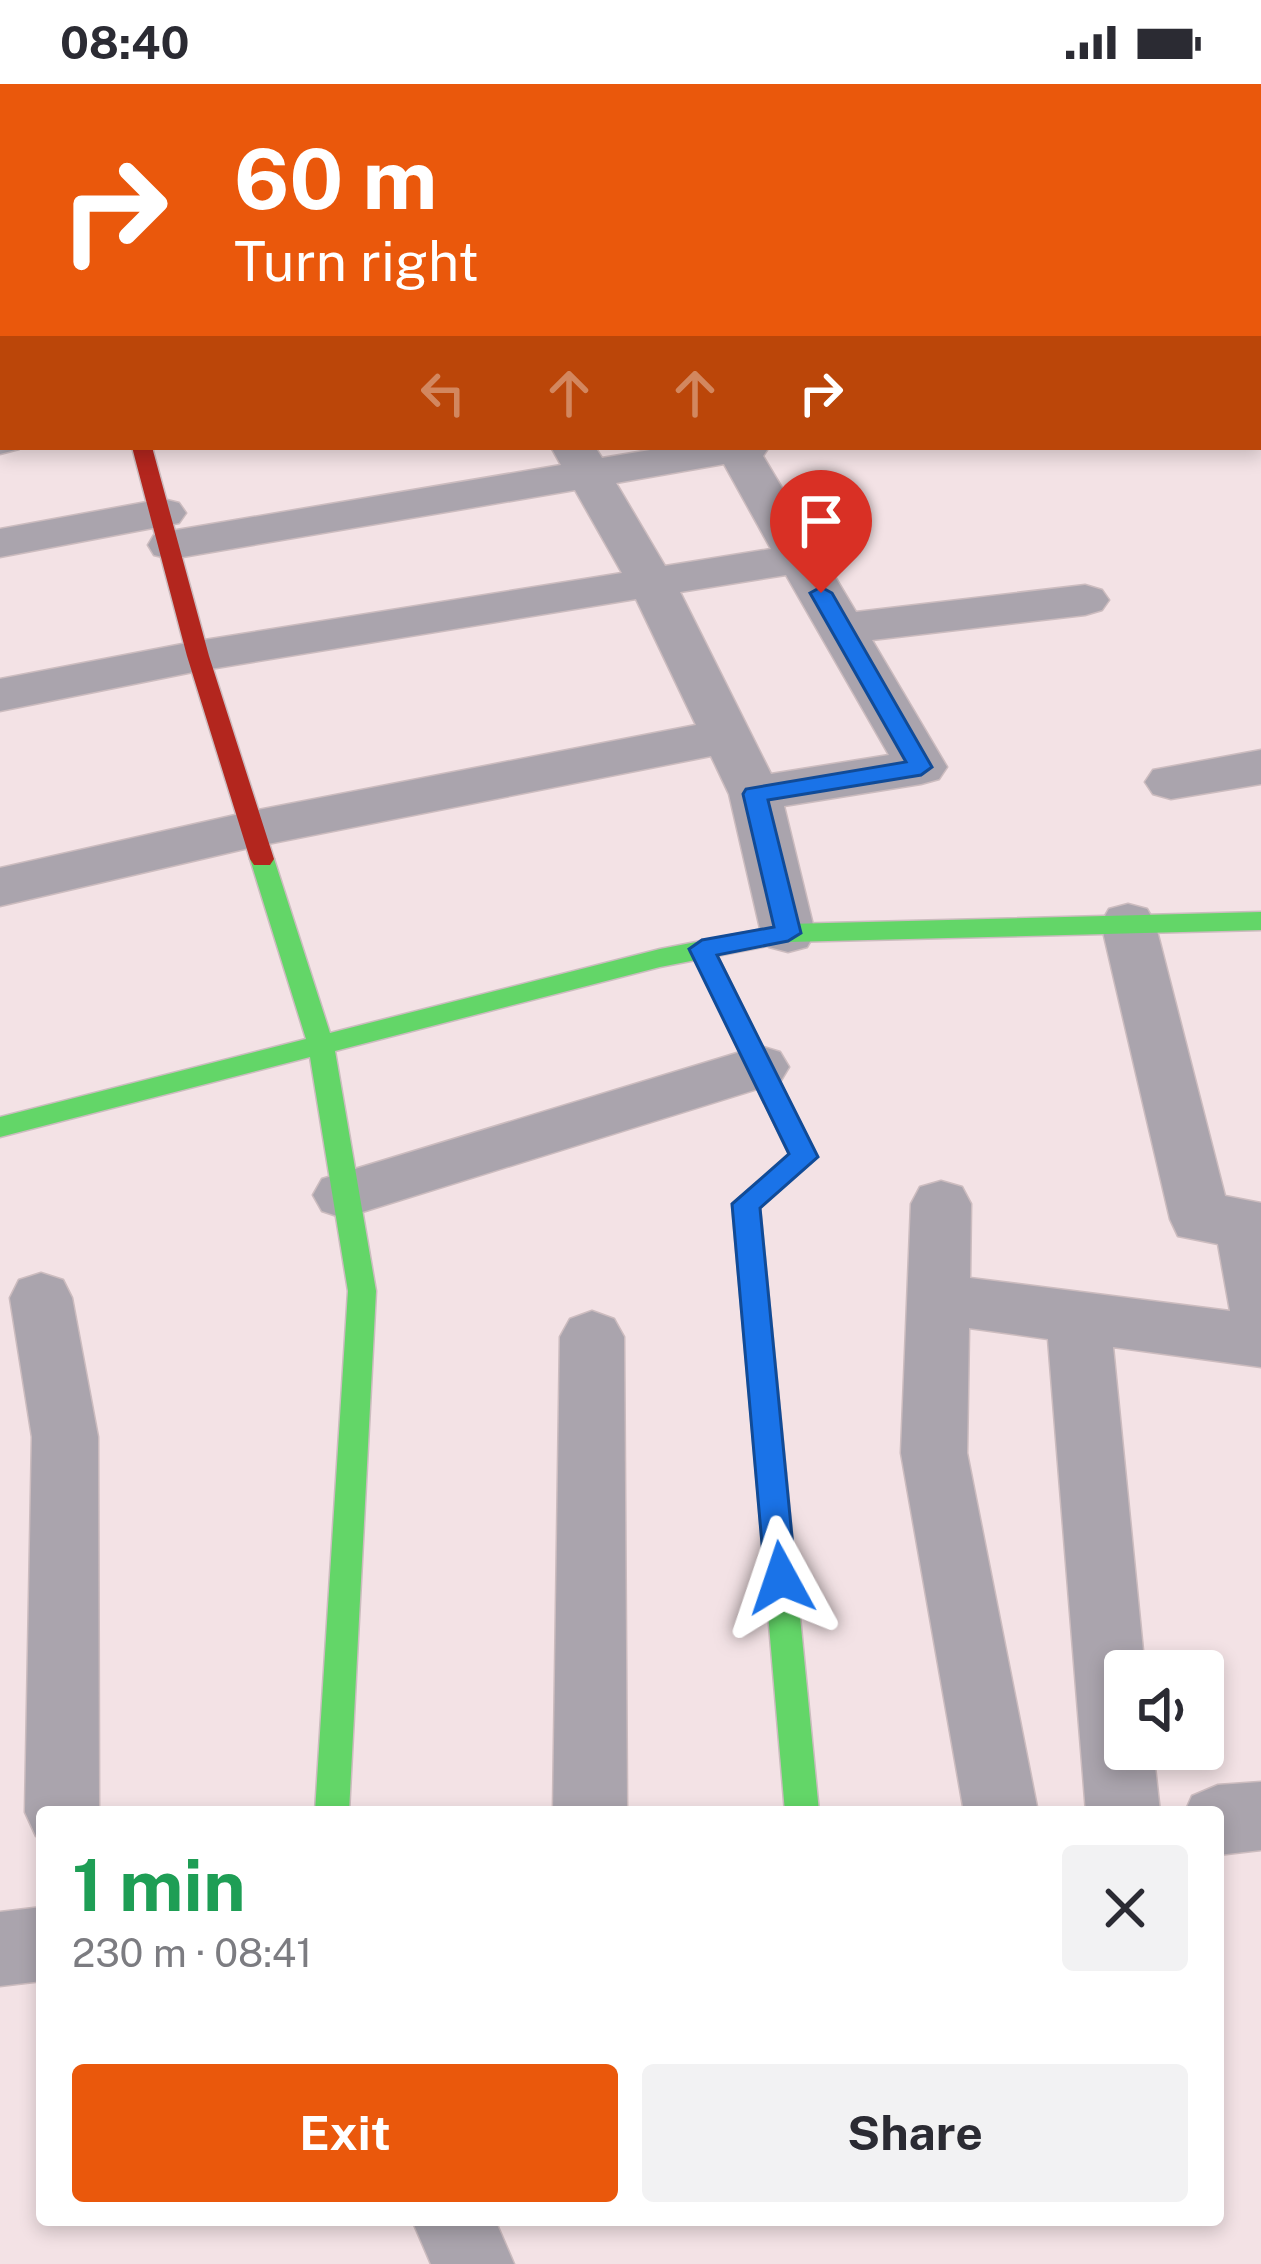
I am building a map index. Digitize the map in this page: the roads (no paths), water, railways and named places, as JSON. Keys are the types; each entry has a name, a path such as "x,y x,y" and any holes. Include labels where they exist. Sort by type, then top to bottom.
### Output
{"street":[{"path":"143,450 198,656 321,1046 362,1292 332,1806"},
{"path":"0,543 167,529 580,460 711,450"},
{"path":"738,450 921,767 754,794"},
{"path":"580,460 651,582 754,794 788,933"},
{"path":"0,695 198,656 801,558"},
{"path":"842,629 1085,600"},
{"path":"0,887 253,829 726,736"},
{"path":"1171,782 1261,767"},
{"path":"0,1127 702,949 788,933 1261,921"},
{"path":"1129,922 1200,1219 1244,1221 1261,1310"},
{"path":"702,949 804,1157 746,1204 801,1806"},
{"path":"343,1195 760,1067"},
{"path":"941,1204 934,1454 1000,1806"},
{"path":"41,1298 64,1437 62,1806"},
{"path":"938,1299 1261,1341"},
{"path":"1078,1317 1122,1806"},
{"path":"590,1806 592,1337"},
{"path":"1224,1819 1261,1816"},
{"path":"0,1949 36,1945"},
{"path":"456,2226 473,2264"}]}
